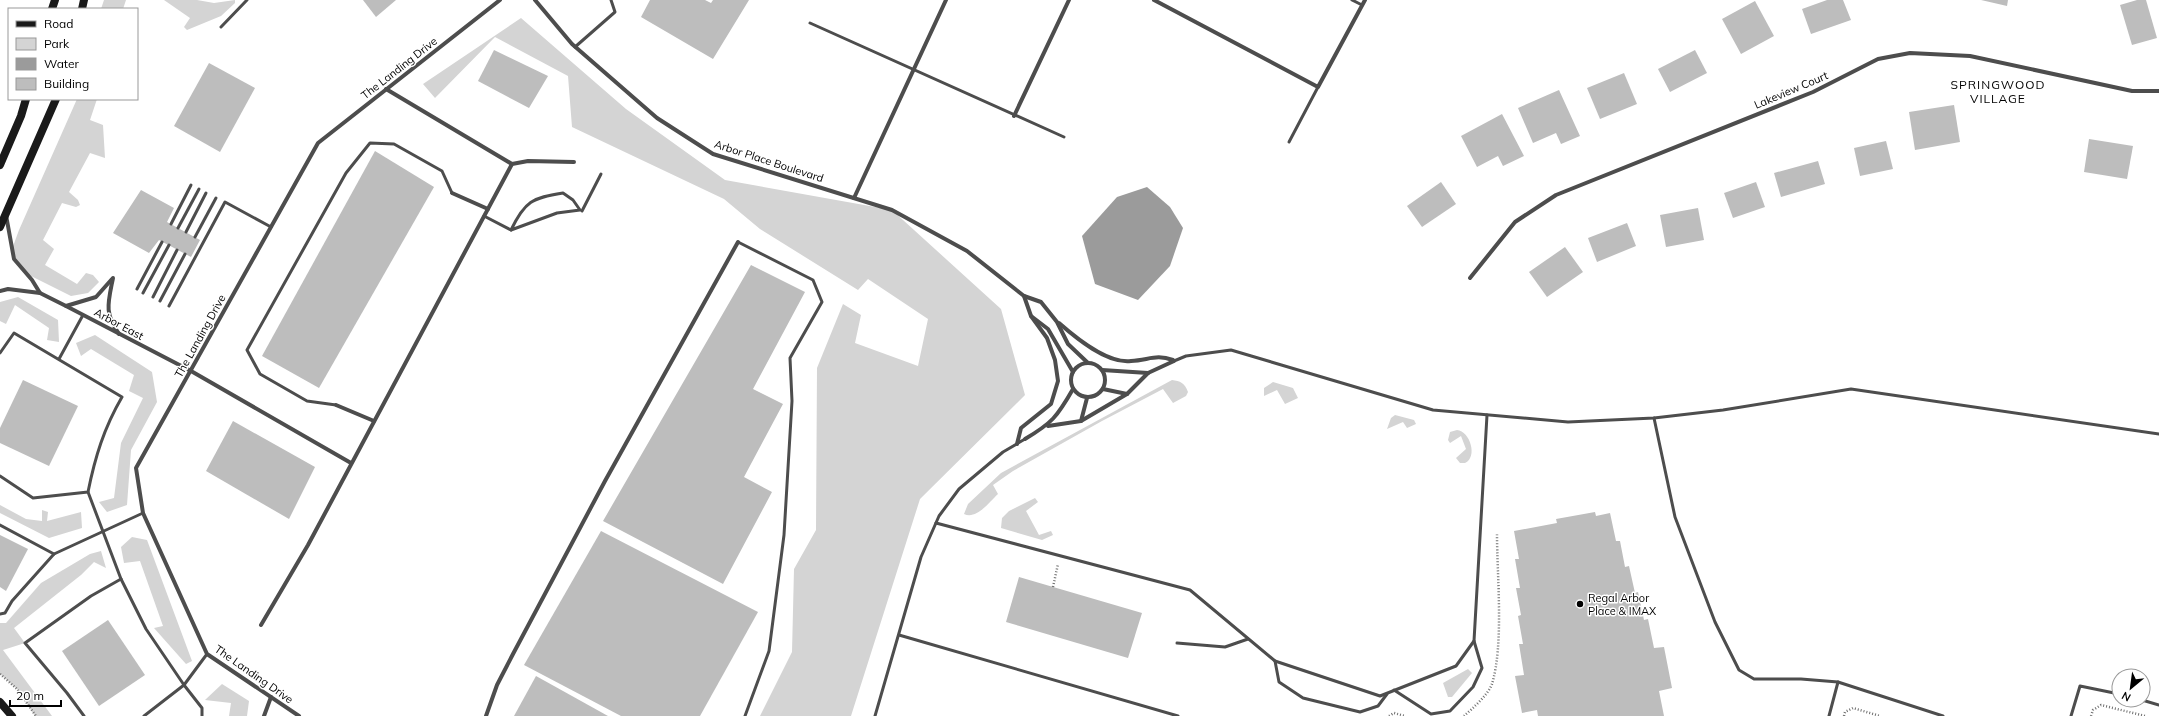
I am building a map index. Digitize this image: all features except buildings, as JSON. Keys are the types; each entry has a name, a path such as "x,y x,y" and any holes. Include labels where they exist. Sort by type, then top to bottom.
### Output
{"main road":[{"path":"0,165 21,116 26,100"},
{"path":"0,227 56,100"},
{"path":"0,702 12,716"}],"street":[{"name":"The Landing Drive","path":"299,716 207,654 143,512 136,468 318,143 500,0"},
{"name":"Arbor Place Boulevard","path":"535,0 575,47 657,118 713,154 892,210 967,251 1024,296 1041,302 1057,322 1068,344 1088,363 1096,365 1102,370"},
{"path":"854,198 946,0"},
{"path":"1014,116 1069,0"},
{"path":"1154,0 1318,87 1365,0"},
{"name":"Lakeview Court","path":"1470,278 1514,222 1556,195 1813,92 1878,59 1910,53 1970,56 2132,91 2159,91"},
{"path":"386,89 512,164 528,161 574,162"},
{"path":"261,625 308,545 512,164"},
{"path":"452,193 488,209"},
{"path":"6,213 14,260 32,280 40,293"},
{"path":"486,716 497,685 605,481 738,242"},
{"path":"66,306 96,297 113,278 107,308 110,322 119,335"},
{"path":"0,291 8,290 40,293"},
{"name":"Arbor East","path":"40,293 190,371 351,463"},
{"path":"1017,444 1022,428 1051,404 1058,381 1055,360 1047,338 1031,316 1024,296"},
{"path":"1031,316 1048,329 1073,372"},
{"path":"1057,322 1100,354 1130,362 1160,356 1174,361"},
{"path":"1025,439 1048,426 1081,421 1127,394 1148,372 1174,361"},
{"path":"1088,363 1078,365 1070,380 1073,390 1079,395 1087,398 1096,396 1103,389 1105,379 1102,370 1148,372"},
{"path":"1103,389 1127,394"},
{"path":"1048,426 1061,410 1073,390"},
{"path":"1081,421 1087,398"},
{"path":"336,405 374,421"},
{"path":"264,716 271,697"}],"lane":[{"path":"221,27 247,0"},
{"path":"575,47 615,12 611,0"},
{"path":"1352,0 1362,5"},
{"path":"810,23 913,71 1064,137"},
{"path":"1289,142 1318,87"},
{"path":"336,405 307,401 260,374 247,350 346,173 370,143 394,144 442,171 452,193"},
{"path":"582,211 602,174"},
{"path":"171,224 191,185"},
{"path":"178,228 199,189"},
{"path":"186,232 206,193"},
{"path":"484,216 511,230 557,213 580,210 573,200 563,193 543,196 526,205 511,230"},
{"path":"195,237 216,198"},
{"path":"169,306 225,202 271,227"},
{"path":"137,289 162,242"},
{"path":"738,242 813,280 822,302 790,358 792,401 784,534 769,651 745,716"},
{"path":"143,293 168,245"},
{"path":"153,297 177,250"},
{"path":"160,301 186,254"},
{"path":"59,359 83,315"},
{"path":"0,353 14,333 122,397 107,422 92,469 88,492 121,579 146,629 184,685 202,708 202,716"},
{"path":"1174,361 1186,356 1231,350 1433,410 1568,422 1654,418 1723,410 1851,389 2159,434"},
{"path":"1394,690 1431,714 1450,711 1473,687 1482,668 1474,641 1487,415"},
{"path":"1654,418 1675,517 1715,622 1739,670 1754,679 1801,679 1838,682 1943,716"},
{"path":"875,716 921,557 938,516 959,488 1003,452 1025,439"},
{"path":"0,476 33,498 88,492"},
{"path":"0,614 4,612 54,554 102,530 143,512"},
{"path":"936,523 1190,590 1275,661 1380,696 1456,666 1474,641"},
{"path":"0,525 54,554"},
{"path":"84,716 68,693 25,643 90,596 121,579"},
{"path":"899,636 1178,716"},
{"path":"1177,643 1225,647 1248,639"},
{"path":"144,716 184,685 207,654"},
{"path":"1275,661 1279,682 1303,698 1360,712 1378,706 1388,692"},
{"path":"1829,716 1838,682"},
{"path":"2071,716 2080,686 2111,692"}],"path":[{"path":"1464,716 1476,705 1492,685 1498,629 1497,534"},
{"path":"1053,587 1058,564"},
{"path":"0,674 16,690 36,716"},
{"path":"2091,716 2093,710 2101,704 2144,716"},
{"path":"1844,716 1845,712 1853,708 1880,716"},
{"path":"1389,716 1394,713 1405,716"}],"green space":[{"path":"104,0 126,0 123,8 101,8"},
{"path":"164,0 197,0 214,3 235,0 235,3 221,16 187,30 184,27 190,18"},
{"path":"521,18 626,109 725,180 892,210 1001,309 1025,395 920,499 851,716 760,716 792,652 794,569 816,530 817,368 843,304 861,315 855,343 918,366 928,319 868,279 858,290 760,229 724,199 572,127 568,76 495,37 435,98 423,84"},
{"path":"77,100 97,100 90,120 103,125 105,158 90,153 69,192 78,200 80,205 76,207 62,203 43,240 54,249 45,265 77,284 86,273 93,275 99,282 88,293 71,296 25,273 14,259 12,249"},
{"path":"18,297 58,320 59,342 47,340 49,328 15,305 6,324 0,321 0,302"},
{"path":"95,335 152,372 157,402 131,450 127,505 107,512 99,502 114,498 121,443 143,398 129,391 134,375 91,349 81,356 76,343"},
{"path":"1172,380 1180,382 1184,385 1188,392 1186,396 1173,403 1163,389 1102,421 1013,471 993,485 998,494 983,509 974,514 964,514 968,504 1001,473"},
{"path":"1273,382 1293,388 1298,398 1285,404 1277,390 1264,396 1264,388"},
{"path":"1395,415 1414,420 1416,424 1407,428 1403,422 1387,429 1391,418"},
{"path":"1457,430 1462,431 1466,435 1471,445 1471,455 1469,460 1465,463 1460,463 1456,458 1466,449 1461,436 1450,443 1448,440 1450,432"},
{"path":"1035,498 1038,502 1026,511 1039,535 1051,531 1053,535 1042,540 1001,528 1002,518 1009,511"},
{"path":"0,505 26,519 42,521 42,510 48,512 47,521 81,512 82,528 49,538 0,513"},
{"path":"132,537 147,540 192,661 186,664 154,628 163,626 140,561 124,563 121,547"},
{"path":"101,551 106,568 94,562 81,575 14,628 25,643 3,650 52,716 35,716 17,689 0,674 0,623 6,623 41,583 90,554"},
{"path":"1468,669 1472,673 1452,697 1448,697 1443,683"},
{"path":"222,684 249,701 247,716 229,716 231,703 205,700"}],"water":[{"path":"1147,187 1170,207 1183,228 1170,266 1138,300 1095,284 1082,236 1117,197"}],"place":[{"name":"Regal Arbor Place & IMAX","path":"1580,604"}],"district":[{"name":"SPRINGWOOD VILLAGE","path":"1998,91"}]}
